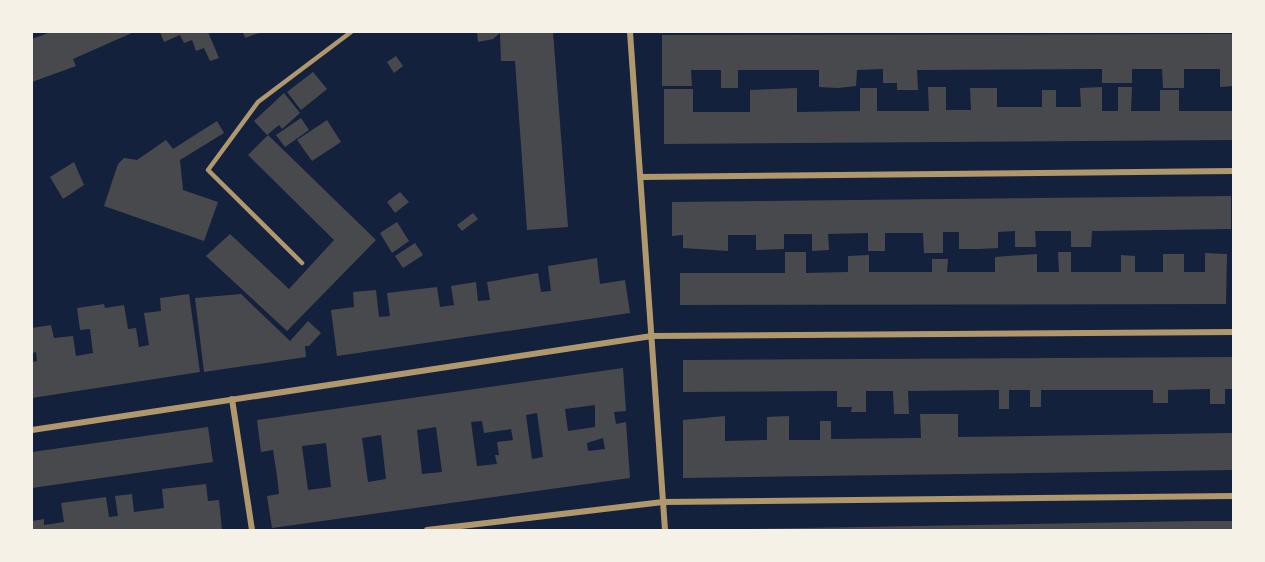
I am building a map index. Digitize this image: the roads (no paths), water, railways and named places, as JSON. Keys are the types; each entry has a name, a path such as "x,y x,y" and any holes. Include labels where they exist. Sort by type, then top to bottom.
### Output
{"street":[{"path":"630,32 665,531"},
{"path":"641,177 1233,171"},
{"path":"32,430 652,336 1233,332"},
{"path":"232,399 252,531"},
{"path":"427,531 663,502 1233,496"}],"lane":[{"path":"302,263 208,170 258,102 351,32"}]}
